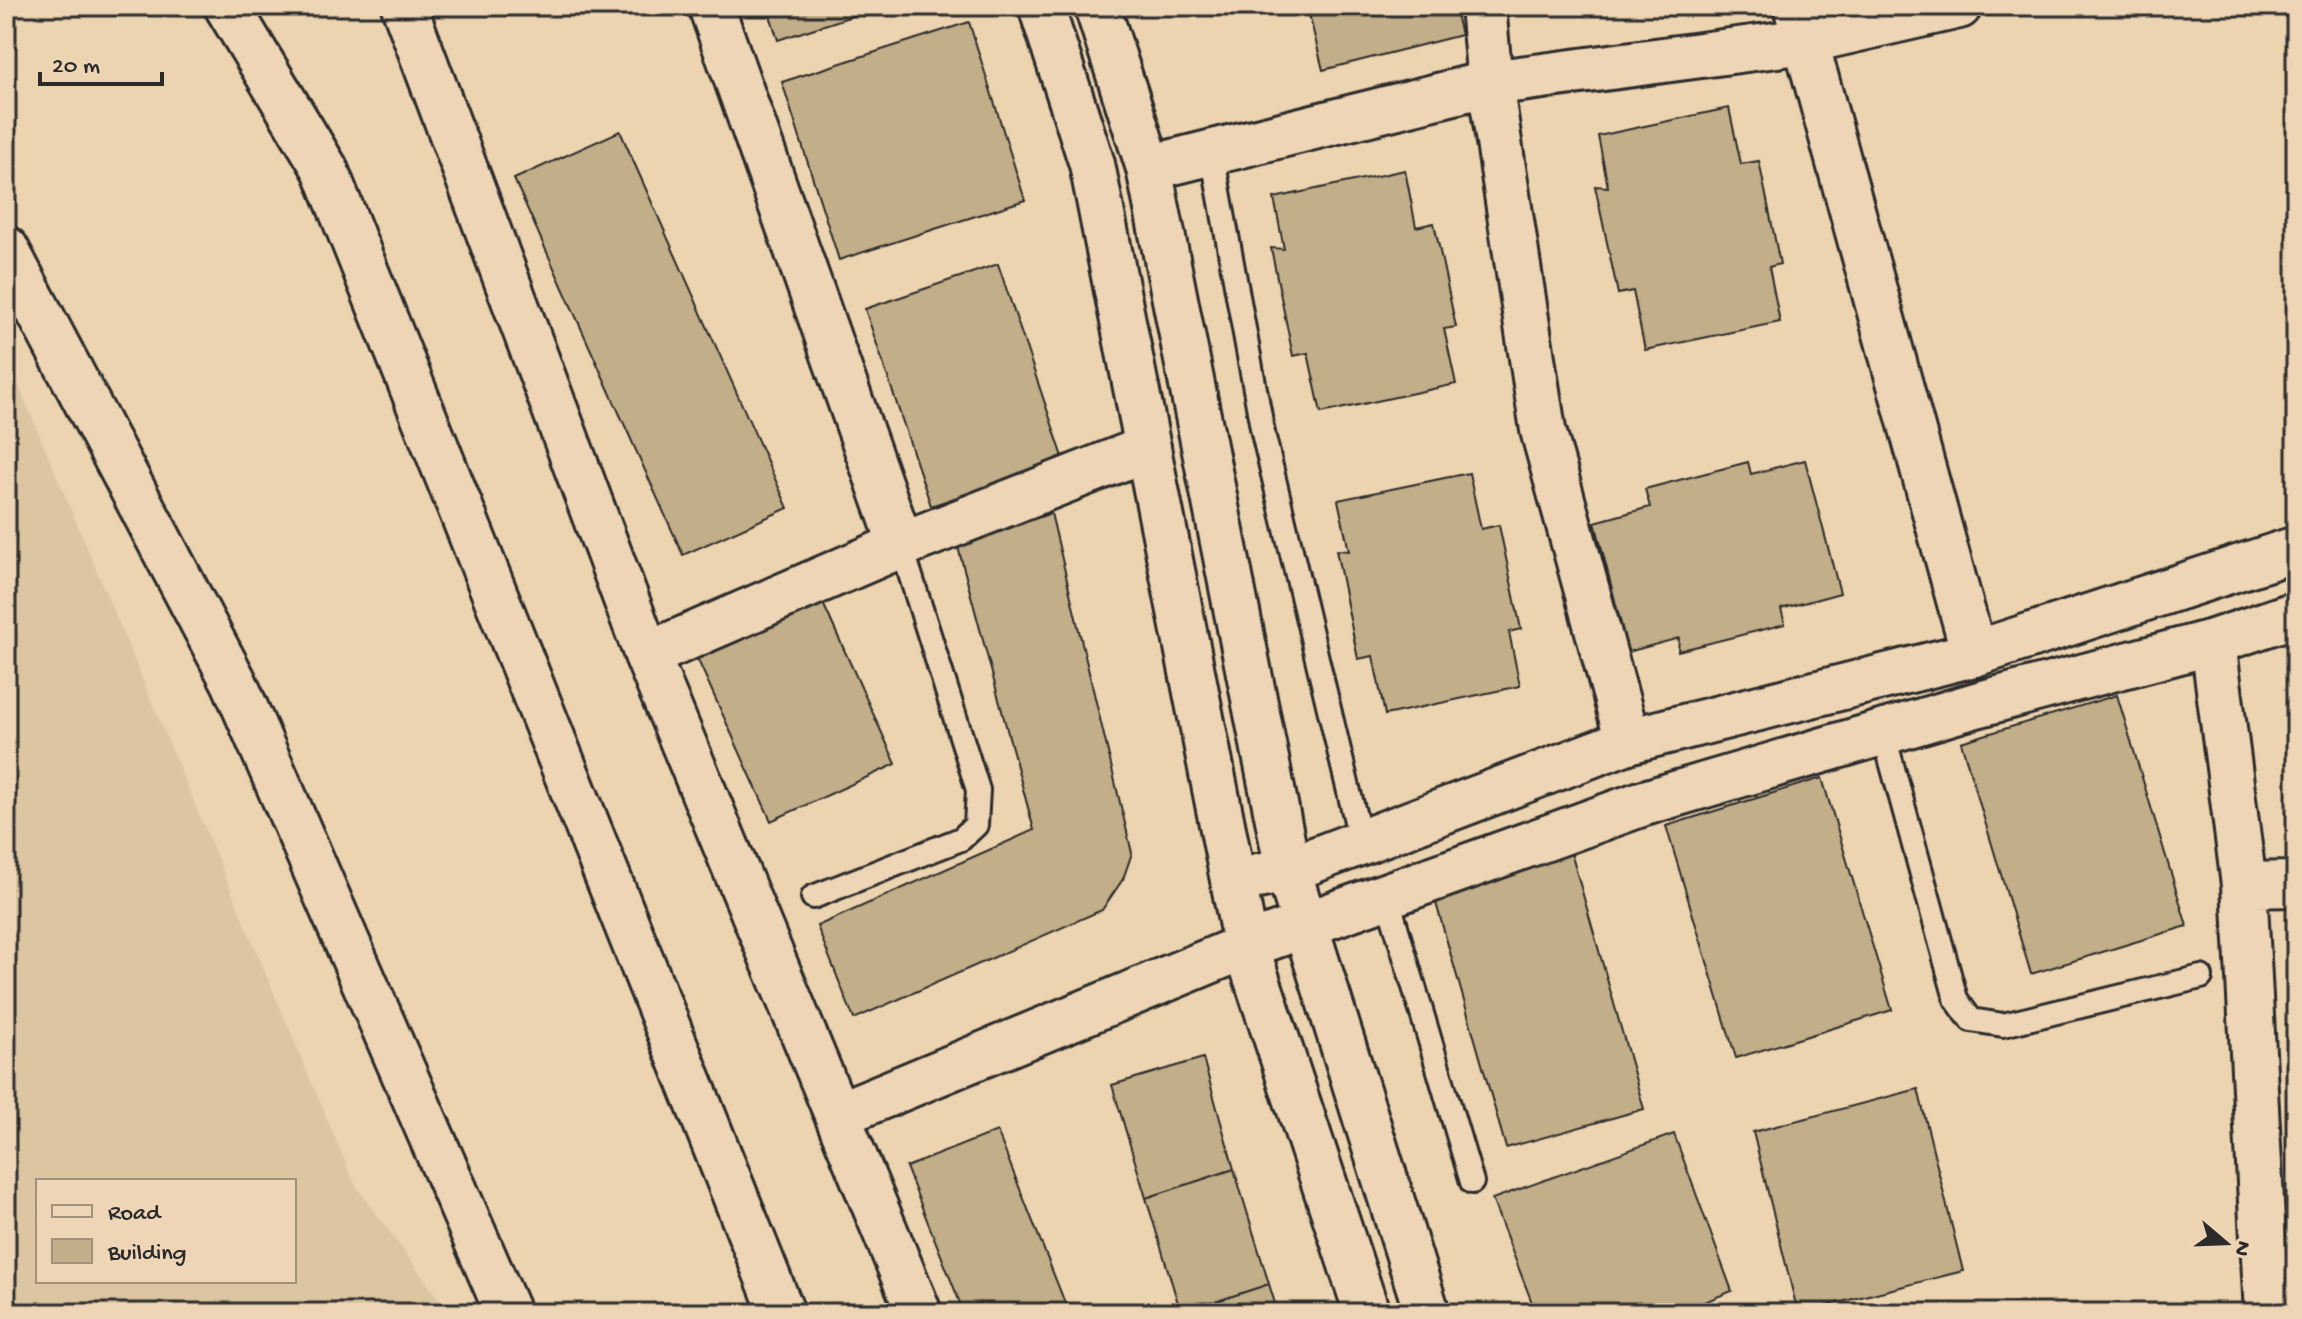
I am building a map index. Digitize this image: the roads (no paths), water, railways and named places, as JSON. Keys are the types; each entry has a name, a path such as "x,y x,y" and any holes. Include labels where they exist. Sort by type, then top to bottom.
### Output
{"street":[{"path":"227,6 325,169 782,1313"},
{"path":"711,6 901,545"},
{"path":"1041,6 1092,164 1246,946 1367,1313"},
{"path":"1097,6 1149,168 1288,870 1427,1313"},
{"path":"1483,6 1490,83 1543,430 1628,741"},
{"path":"1149,168 1490,83 1801,23 1959,6"},
{"path":"409,8 647,655 919,1313"},
{"path":"1801,23 1974,654"},
{"path":"6,249 234,682 508,1313"},
{"path":"647,655 901,545 1148,448"},
{"path":"1232,881 1288,870 1628,741 1974,654 2296,549"},
{"path":"837,1115 1246,946 1641,804 1883,732 2213,642 2296,614"},
{"path":"2213,642 2244,885 2267,1313"},
{"path":"2244,885 2296,884"}],"lane":[{"path":"1212,153 1263,433 1361,842"},
{"path":"813,897 961,839 976,825 978,790 901,545"},
{"path":"1883,732 1956,999 1971,1020 2003,1025 2201,977"},
{"path":"1387,896 1472,1182"}]}
